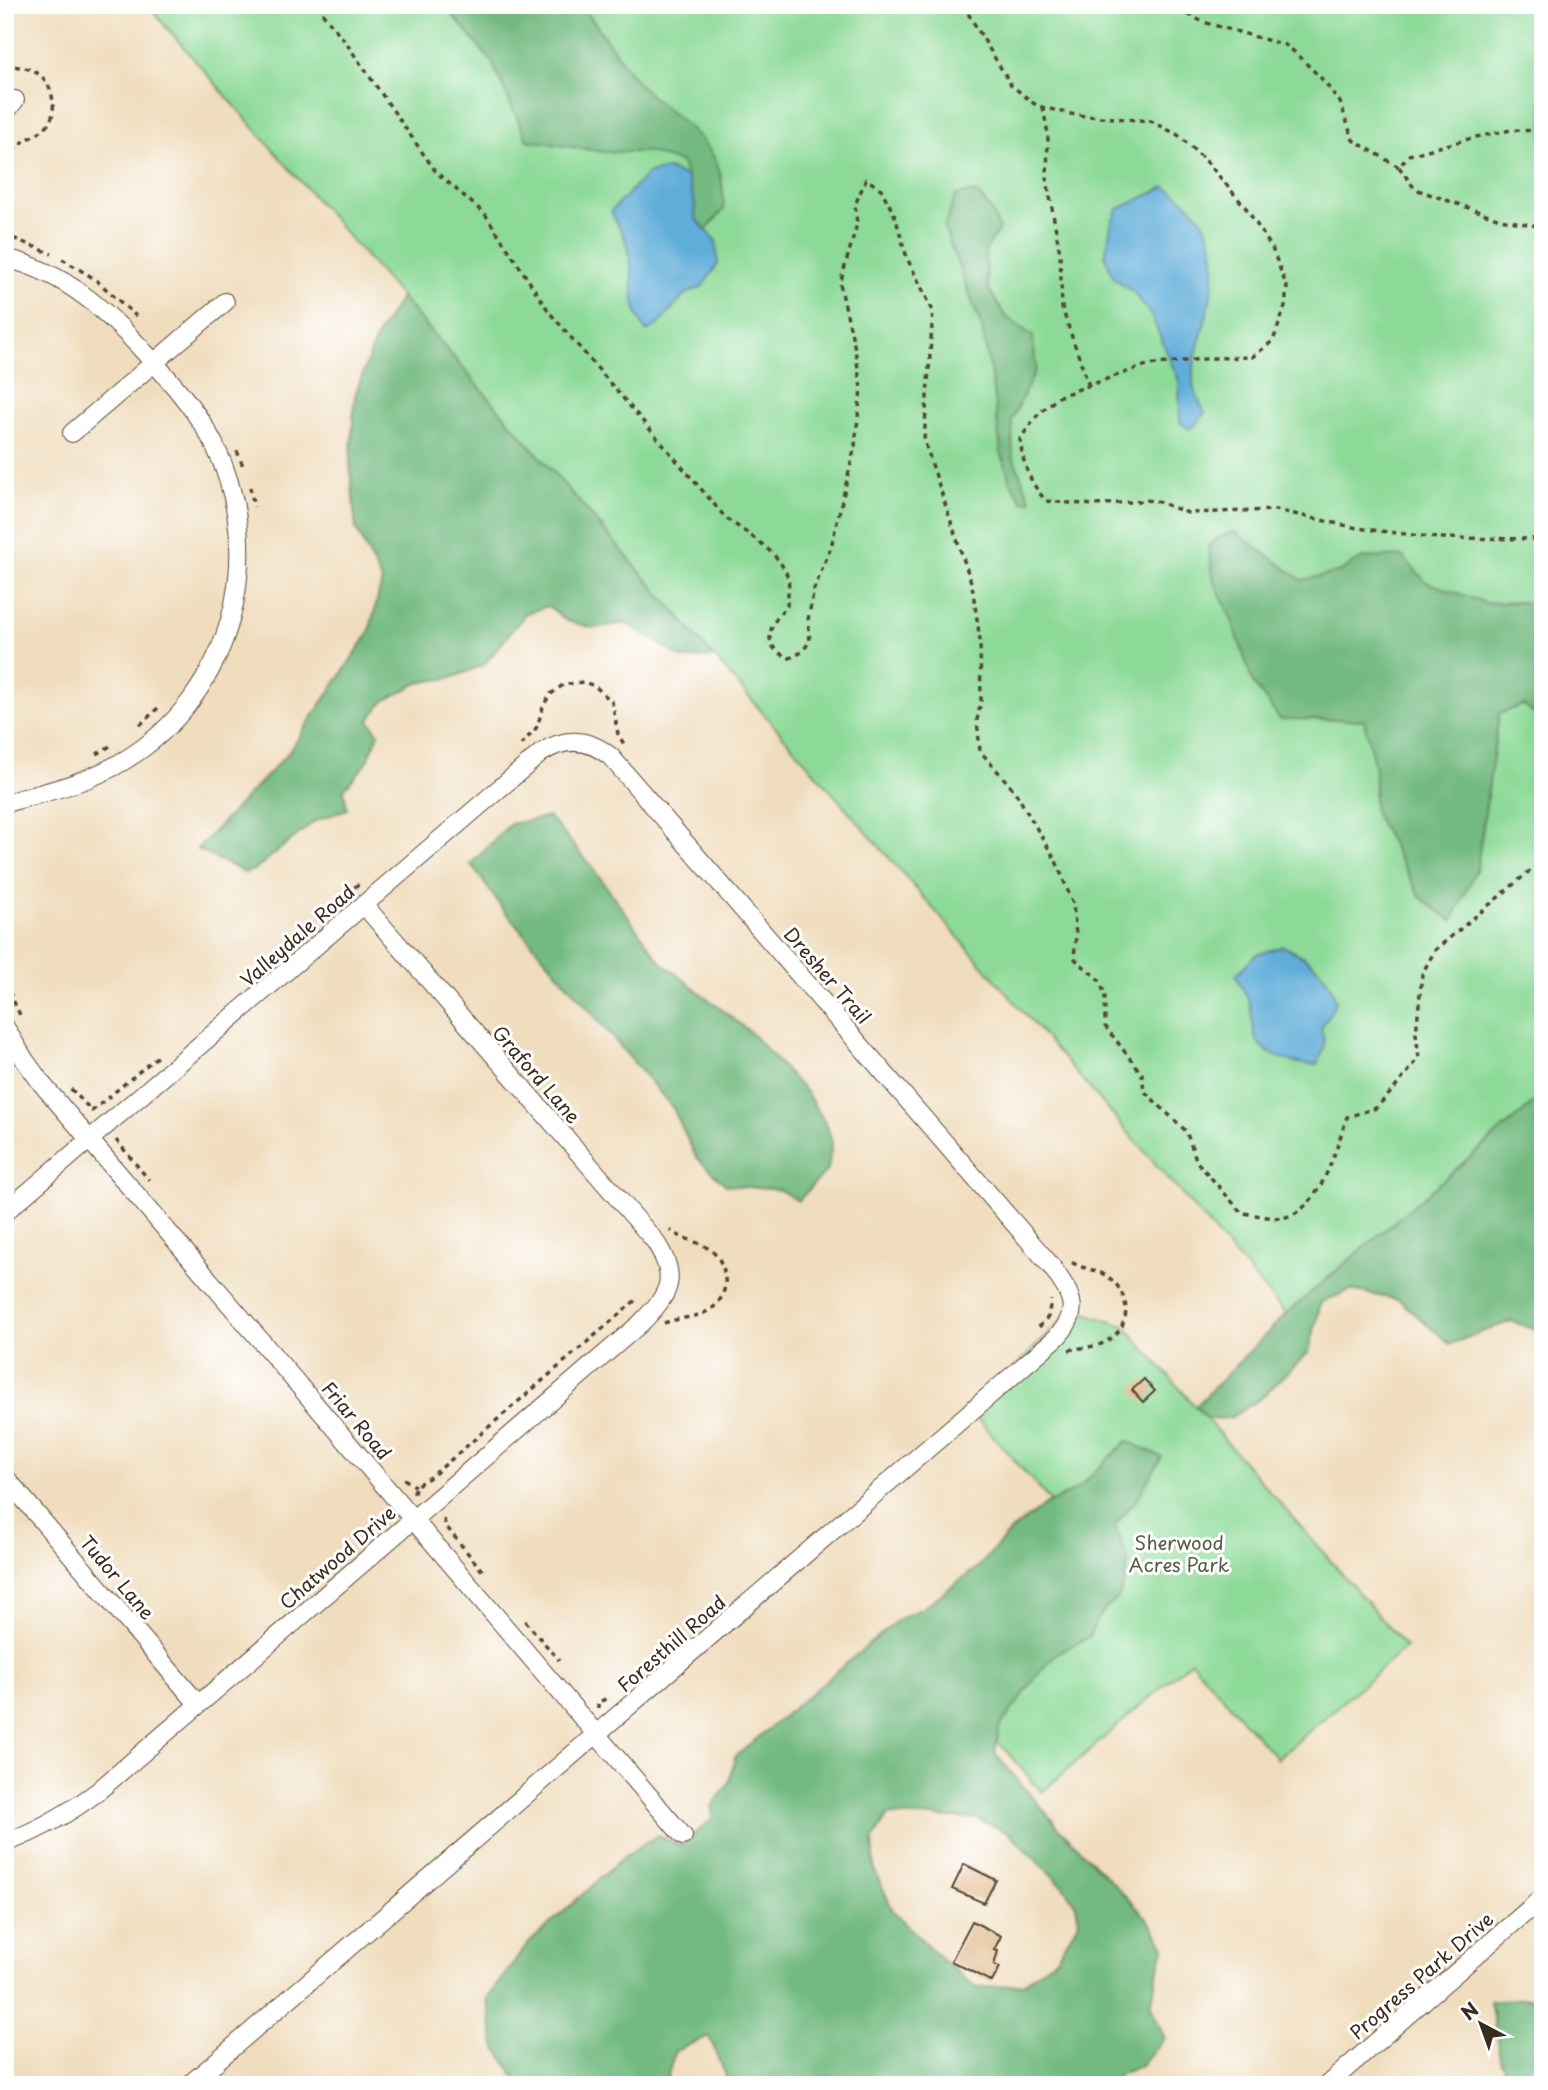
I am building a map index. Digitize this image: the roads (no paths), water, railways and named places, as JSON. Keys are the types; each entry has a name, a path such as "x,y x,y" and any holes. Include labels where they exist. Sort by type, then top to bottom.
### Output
{"street":[{"path":"5,258 34,267 75,288 111,316 176,389 213,442 234,498 239,525 240,562 230,625 211,671 196,694 163,731 127,760 92,777 5,803"},
{"path":"72,433 225,302"},
{"name":"Valleydale Road","path":"5,1212 550,747 569,741 587,742 603,750 625,773"},
{"name":"Dresher Trail","path":"625,773 999,1206"},
{"name":"Graford Lane","path":"364,905 655,1241 666,1259 670,1275"},
{"name":"Friar Road","path":"5,1027 42,1084 683,1836"},
{"name":"Foresthill Road","path":"189,2085 1064,1329 1073,1309 1070,1296 1052,1267 999,1206"},
{"name":"Chatwood Drive","path":"5,1843 39,1830 80,1805 641,1323 662,1301 670,1275"},
{"name":"Tudor Lane","path":"5,1478 198,1704"},
{"name":"Progress Park Drive","path":"1327,2085 1543,1897"}],"water":[{"path":"668,169 687,177 696,219 716,241 718,264 702,287 684,295 659,324 647,332 636,310 626,241 611,211 648,173"},
{"path":"1165,187 1185,201 1199,216 1208,231 1213,249 1212,286 1193,376 1194,391 1205,413 1196,425 1189,429 1180,422 1179,381 1152,317 1134,293 1113,277 1105,256 1112,221 1118,209"},
{"path":"1283,946 1317,967 1333,991 1336,1002 1321,1028 1324,1046 1317,1064 1303,1064 1285,1059 1262,1047 1253,1027 1248,999 1236,975 1255,955"}],"park label":[{"name":"Sherwood Acres Park","path":"1179,1553"}]}
